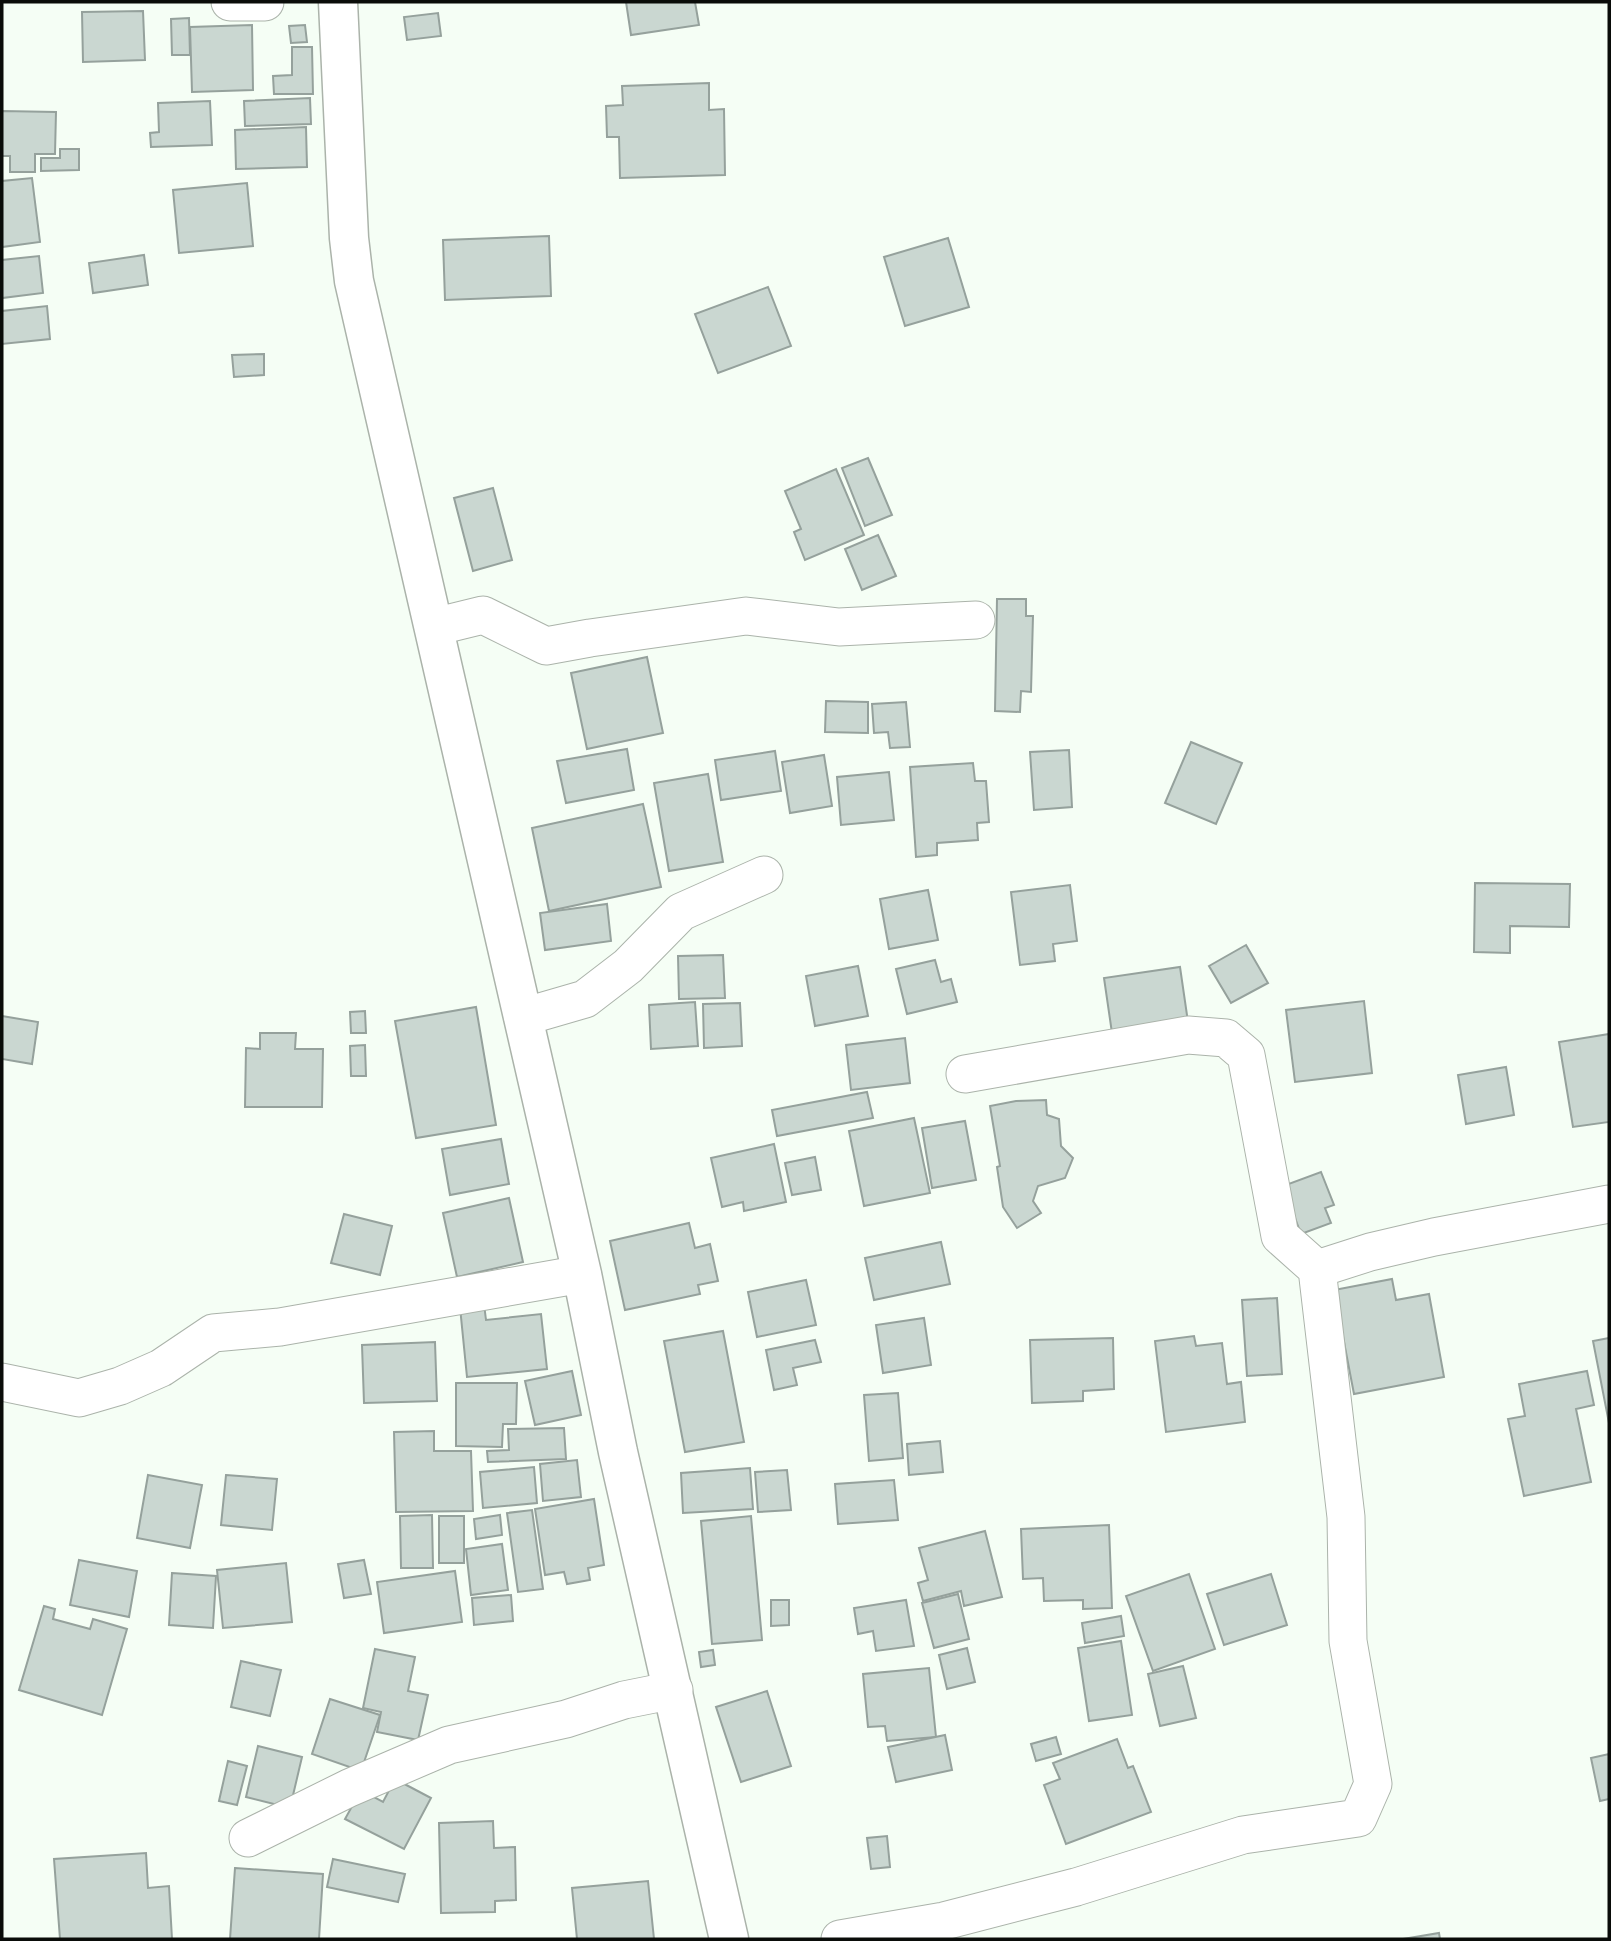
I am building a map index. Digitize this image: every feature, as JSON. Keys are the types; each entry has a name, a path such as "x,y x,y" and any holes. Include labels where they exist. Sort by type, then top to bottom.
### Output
{"main road":[{"path":"338,2 349,238 354,281 582,1274 618,1452 729,1939"}],"street":[{"path":"230,2 265,2"},
{"path":"434,627 482,615 546,646 746,616 839,627 976,620"},
{"path":"523,1017 585,999 628,966 681,912 764,875"},
{"path":"840,1939 944,1921 1076,1887 1243,1835 1357,1818 1373,1784 1348,1642 1346,1517 1317,1269 1280,1236 1246,1055 1226,1038 1188,1035 965,1074"},
{"path":"1317,1269 1434,1237 1609,1204"},
{"path":"2,1382 79,1398 120,1386 161,1368 213,1333 281,1327 582,1274"},
{"path":"248,1838 349,1788 449,1745 566,1718 624,1700 674,1690"}],"building":[{"path":"626,2 695,2 699,25 631,35"},
{"path":"143,11 145,60 83,62 82,12"},
{"path":"438,13 441,36 407,40 404,17"},
{"path":"189,18 190,55 172,55 171,19"},
{"path":"252,25 253,90 192,92 190,27"},
{"path":"305,25 307,42 291,43 289,26"},
{"path":"292,47 312,47 313,94 274,94 273,76 292,75"},
{"path":"709,83 709,110 724,109 725,175 620,178 619,137 607,137 606,106 623,105 622,86"},
{"path":"310,98 311,124 245,126 244,101"},
{"path":"210,101 212,145 151,147 150,133 159,132 158,103"},
{"path":"2,111 56,112 55,154 35,154 35,172 10,172 10,156 2,156"},
{"path":"306,127 307,167 236,169 235,130"},
{"path":"60,149 79,149 79,170 41,171 41,158 60,158"},
{"path":"32,178 40,242 2,247 2,181"},
{"path":"247,183 253,246 179,253 173,190"},
{"path":"549,236 551,296 445,300 443,240"},
{"path":"948,238 969,307 905,326 884,257"},
{"path":"144,255 148,285 93,293 89,263"},
{"path":"39,256 43,293 2,298 2,260"},
{"path":"768,287 791,346 718,373 695,314"},
{"path":"47,306 50,339 2,344 2,311"},
{"path":"264,354 264,375 234,377 232,355"},
{"path":"868,458 892,515 865,526 842,468"},
{"path":"836,469 864,535 805,560 794,532 801,529 785,491"},
{"path":"493,488 512,560 473,571 454,498"},
{"path":"878,535 896,576 862,590 845,549"},
{"path":"997,599 1026,599 1026,616 1033,616 1031,692 1021,691 1020,712 995,711"},
{"path":"647,657 663,733 587,749 571,673"},
{"path":"826,701 868,702 868,733 825,732"},
{"path":"906,702 910,747 890,748 888,732 874,733 872,704"},
{"path":"1191,742 1242,763 1216,824 1165,803"},
{"path":"627,749 634,790 566,803 557,761"},
{"path":"1069,750 1072,807 1034,810 1030,752"},
{"path":"775,751 781,791 721,800 715,760"},
{"path":"824,755 832,806 790,813 782,762"},
{"path":"973,763 975,781 986,781 989,822 977,823 978,840 937,843 937,855 916,857 910,767"},
{"path":"889,772 894,820 841,825 837,777"},
{"path":"708,774 723,862 669,871 654,783"},
{"path":"643,804 661,887 549,911 532,828"},
{"path":"1475,883 1570,884 1569,927 1510,926 1510,953 1474,952"},
{"path":"1070,885 1077,941 1053,944 1055,961 1020,965 1011,892"},
{"path":"928,890 938,940 889,949 880,899"},
{"path":"607,904 611,941 545,950 540,913"},
{"path":"1246,945 1268,983 1231,1003 1209,966"},
{"path":"723,955 725,998 679,999 678,956"},
{"path":"935,960 941,982 951,979 957,1002 907,1014 896,969"},
{"path":"858,966 868,1016 815,1026 806,976"},
{"path":"1180,967 1188,1022 1112,1033 1104,978"},
{"path":"1364,1001 1372,1073 1295,1082 1286,1010"},
{"path":"695,1002 698,1046 651,1049 649,1005"},
{"path":"740,1003 742,1046 704,1048 703,1004"},
{"path":"476,1007 496,1125 416,1138 395,1021"},
{"path":"365,1011 366,1033 351,1033 350,1012"},
{"path":"2,1016 38,1022 32,1064 2,1059"},
{"path":"260,1033 296,1033 295,1049 323,1049 322,1107 245,1107 246,1048 260,1049"},
{"path":"1609,1034 1609,1122 1573,1127 1559,1042"},
{"path":"905,1038 910,1083 851,1090 846,1045"},
{"path":"365,1045 366,1076 351,1076 350,1046"},
{"path":"1506,1067 1514,1115 1466,1124 1458,1075"},
{"path":"867,1092 873,1118 777,1136 772,1110"},
{"path":"1046,1100 1047,1115 1059,1119 1061,1146 1073,1158 1065,1178 1038,1186 1033,1201 1041,1213 1017,1228 1003,1207 997,1167 1000,1166 990,1106 1016,1101"},
{"path":"914,1118 930,1193 864,1206 849,1131"},
{"path":"965,1121 976,1180 932,1188 922,1128"},
{"path":"501,1139 509,1184 450,1195 442,1149"},
{"path":"774,1144 786,1202 744,1211 743,1202 722,1207 711,1158"},
{"path":"815,1157 821,1190 792,1195 785,1163"},
{"path":"1321,1172 1334,1205 1325,1208 1331,1223 1301,1234 1283,1186"},
{"path":"509,1198 523,1262 457,1277 443,1213"},
{"path":"344,1214 392,1226 380,1275 331,1263"},
{"path":"689,1223 695,1248 710,1244 718,1281 698,1285 700,1294 625,1310 610,1241"},
{"path":"941,1242 950,1284 874,1300 865,1258"},
{"path":"1392,1279 1396,1300 1429,1294 1444,1377 1354,1394 1334,1290"},
{"path":"806,1280 816,1325 757,1337 748,1292"},
{"path":"1277,1298 1282,1374 1247,1376 1242,1300"},
{"path":"484,1304 486,1320 541,1314 547,1369 467,1377 460,1307"},
{"path":"924,1318 931,1365 883,1373 876,1325"},
{"path":"723,1331 744,1442 685,1452 664,1341"},
{"path":"1194,1336 1196,1346 1222,1343 1227,1384 1241,1382 1245,1422 1166,1432 1155,1341"},
{"path":"1113,1338 1114,1389 1083,1391 1083,1401 1032,1403 1030,1340"},
{"path":"1609,1338 1609,1423 1593,1341"},
{"path":"815,1340 821,1362 793,1368 797,1385 774,1390 766,1350"},
{"path":"435,1342 437,1401 364,1403 362,1345"},
{"path":"572,1371 581,1415 535,1425 525,1381"},
{"path":"1587,1371 1594,1405 1576,1409 1591,1482 1524,1496 1508,1419 1525,1416 1519,1384"},
{"path":"456,1383 517,1383 516,1424 503,1424 502,1447 456,1446"},
{"path":"898,1393 903,1458 869,1461 864,1395"},
{"path":"564,1428 566,1459 488,1462 487,1451 509,1450 508,1429"},
{"path":"434,1431 434,1451 471,1451 473,1511 396,1512 394,1432"},
{"path":"940,1441 943,1472 909,1475 907,1444"},
{"path":"577,1460 581,1497 543,1501 540,1464"},
{"path":"534,1467 537,1503 483,1508 480,1472"},
{"path":"750,1468 753,1509 683,1513 681,1473"},
{"path":"787,1470 791,1510 758,1512 755,1472"},
{"path":"148,1475 202,1485 190,1548 137,1538"},
{"path":"226,1475 277,1479 272,1530 221,1525"},
{"path":"894,1480 898,1520 838,1524 835,1484"},
{"path":"594,1499 604,1565 588,1568 590,1580 567,1584 564,1572 545,1575 535,1509"},
{"path":"532,1510 543,1589 518,1592 507,1513"},
{"path":"432,1515 433,1568 401,1568 400,1516"},
{"path":"500,1515 502,1535 476,1539 474,1519"},
{"path":"439,1516 464,1516 464,1563 439,1563"},
{"path":"751,1516 762,1640 712,1644 701,1521"},
{"path":"1109,1525 1112,1608 1083,1609 1083,1600 1044,1601 1043,1578 1023,1579 1021,1529"},
{"path":"985,1531 1002,1597 964,1606 961,1591 923,1601 918,1583 928,1580 919,1548"},
{"path":"502,1544 508,1590 471,1595 466,1549"},
{"path":"79,1560 137,1571 129,1617 70,1605"},
{"path":"364,1560 371,1594 344,1598 338,1564"},
{"path":"286,1563 292,1622 223,1628 217,1570"},
{"path":"455,1571 462,1622 384,1633 377,1582"},
{"path":"172,1573 216,1576 213,1628 169,1625"},
{"path":"1189,1574 1215,1649 1153,1671 1126,1596"},
{"path":"1271,1574 1287,1625 1224,1645 1207,1594"},
{"path":"958,1594 969,1639 934,1648 922,1603"},
{"path":"511,1595 513,1621 474,1625 472,1598"},
{"path":"771,1600 789,1600 789,1625 771,1626"},
{"path":"906,1600 914,1646 876,1651 873,1631 858,1634 854,1608"},
{"path":"44,1606 55,1609 53,1619 90,1629 93,1619 127,1629 102,1715 19,1690"},
{"path":"1121,1616 1124,1636 1085,1643 1082,1623"},
{"path":"1121,1641 1132,1715 1089,1721 1078,1648"},
{"path":"967,1648 975,1682 947,1689 939,1655"},
{"path":"375,1649 415,1657 408,1691 428,1695 418,1740 377,1732 381,1712 363,1708"},
{"path":"713,1650 715,1665 701,1667 699,1652"},
{"path":"241,1661 281,1670 270,1716 231,1707"},
{"path":"1183,1666 1196,1718 1160,1726 1148,1674"},
{"path":"929,1668 936,1737 887,1741 885,1726 868,1727 863,1674"},
{"path":"767,1691 791,1766 741,1782 716,1707"},
{"path":"330,1699 380,1715 361,1771 312,1754"},
{"path":"945,1735 952,1770 896,1782 888,1747"},
{"path":"1056,1737 1061,1754 1036,1761 1031,1744"},
{"path":"1117,1739 1128,1768 1133,1766 1151,1812 1066,1844 1044,1785 1060,1779 1053,1763"},
{"path":"258,1746 302,1757 290,1808 246,1797"},
{"path":"1609,1754 1609,1799 1600,1801 1591,1758"},
{"path":"228,1761 247,1766 237,1805 219,1801"},
{"path":"395,1779 431,1798 404,1849 345,1819 361,1790 383,1802"},
{"path":"493,1821 494,1848 515,1847 516,1900 495,1901 495,1912 441,1913 439,1823"},
{"path":"887,1836 890,1867 871,1869 867,1838"},
{"path":"146,1853 148,1888 169,1886 172,1939 60,1939 54,1859"},
{"path":"333,1859 405,1874 398,1902 327,1887"},
{"path":"235,1868 323,1874 319,1939 230,1939"},
{"path":"648,1881 654,1939 577,1939 572,1888"},
{"path":"1439,1933 1440,1939 1403,1939"}]}
